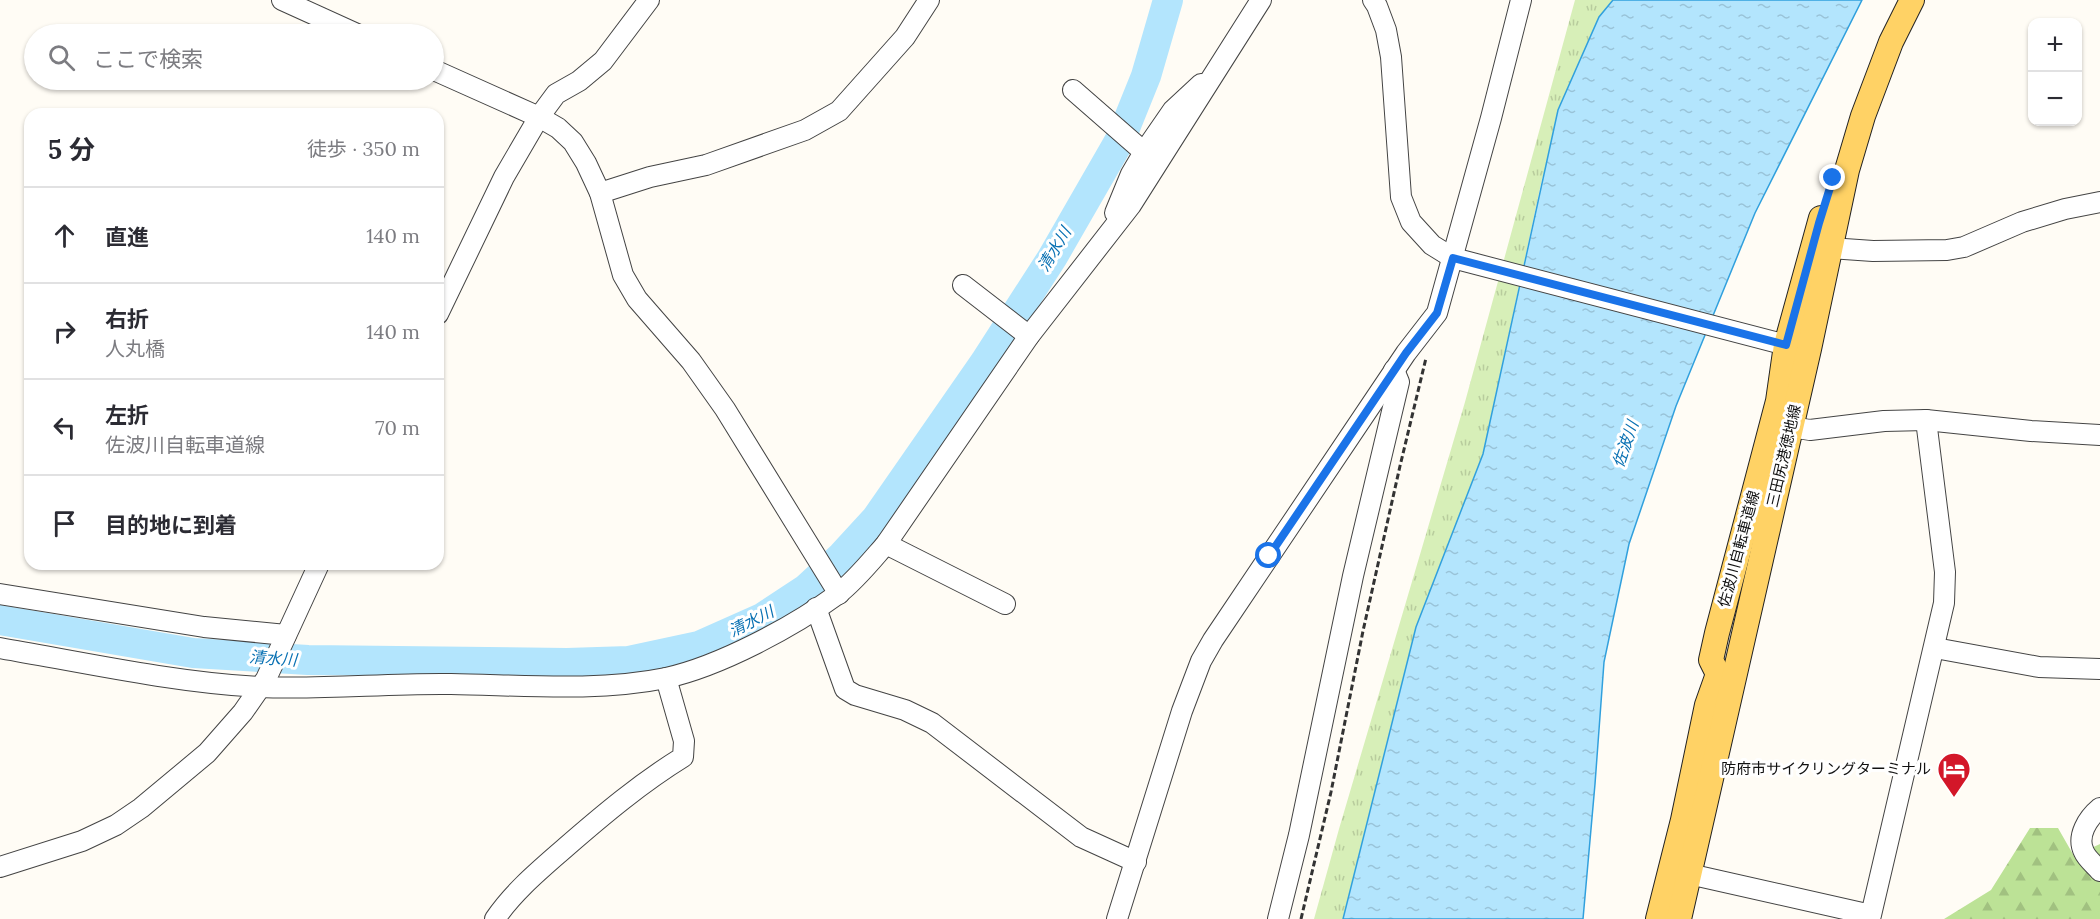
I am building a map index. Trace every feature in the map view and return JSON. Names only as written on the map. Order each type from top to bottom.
[{"type":"main road","name":"三田尻港徳地線","points":[[1679,919],[1726,677],[1791,427],[1830,248],[1840,174],[1891,42],[1912,0]]},
{"type":"main road","name":"佐波川自転車道線","points":[[1658,919],[1683,820],[1707,705],[1726,677],[1711,660],[1778,401],[1779,343],[1819,223],[1840,174]]},
{"type":"street","points":[[282,0],[335,24]]},
{"type":"street","points":[[444,302],[504,177],[539,117],[556,94],[579,81],[603,61],[648,0]]},
{"type":"street","points":[[600,193],[650,177],[706,165],[805,130],[839,111],[905,37],[929,0]]},
{"type":"street","points":[[0,648],[166,677],[263,683],[596,686],[666,678],[723,659],[775,633],[816,608],[861,572],[886,544],[1029,336],[1131,205],[1261,0]]},
{"type":"street","points":[[1373,0],[1386,30],[1392,57],[1401,197],[1411,222],[1432,245],[1453,258],[1779,343]]},
{"type":"street","points":[[1117,919],[1182,711],[1201,661],[1394,370],[1437,313],[1521,0]]},
{"type":"street","points":[[1108,234],[1131,174],[1144,152],[1173,110],[1214,72]]},
{"type":"street","points":[[444,74],[539,117],[558,128],[573,142],[600,193],[623,275],[637,299],[691,361],[724,409],[836,590]]},
{"type":"street","points":[[1073,90],[1144,152]]},
{"type":"street","points":[[1830,248],[1873,251],[1947,250],[1964,247],[2022,222],[2065,209],[2100,202]]},
{"type":"street","points":[[963,285],[1029,336]]},
{"type":"street","points":[[1278,919],[1299,835],[1353,576],[1399,382],[1394,370]]},
{"type":"street","points":[[1689,874],[1871,915],[1944,603],[1945,572],[1926,420]]},
{"type":"street","points":[[1791,427],[1809,430],[1884,421],[1926,420],[2031,431],[2100,435]]},
{"type":"street","points":[[886,544],[1005,604]]},
{"type":"street","points":[[0,867],[82,841],[116,825],[133,814],[207,753],[243,712],[263,683],[317,570]]},
{"type":"street","points":[[0,594],[284,639]]},
{"type":"street","points":[[816,608],[845,689],[855,695],[905,711],[932,723],[1081,837],[1136,862]]},
{"type":"street","points":[[1935,648],[2039,667],[2100,669]]},
{"type":"street","points":[[495,919],[517,892],[601,816],[683,757],[684,741],[666,678]]},
{"type":"street","points":[[2100,808],[2084,827],[2081,840],[2084,852],[2100,871]]},
{"type":"path","points":[[1301,919],[1331,792],[1397,477],[1426,357]]},
{"type":"green space","points":[[1575,0],[1613,0],[1599,17],[1542,179],[1483,454],[1416,627],[1343,919],[1314,919],[1465,402]]},
{"type":"green space","points":[[2030,828],[2058,828],[2074,856],[2100,844],[2100,919],[1944,919],[1991,890]]},
{"type":"water","name":"佐波川","points":[[1613,0],[1862,0],[1755,213],[1676,406],[1629,544],[1604,662],[1583,919],[1343,919],[1416,627],[1483,454],[1558,110],[1599,17]]},
{"type":"waterway","name":"清水川","points":[[0,620],[193,653],[308,660],[567,663],[629,661],[699,646],[762,618],[806,589],[842,556],[876,519],[985,362],[1052,258],[1121,138],[1146,76],[1168,0]]},
{"type":"place","name":"防府市サイクリングターミナル","points":[[1954,798]]},
{"type":"route","points":[[1269,556],[1406,353],[1437,313],[1453,258],[1786,345],[1833,178]]}]
